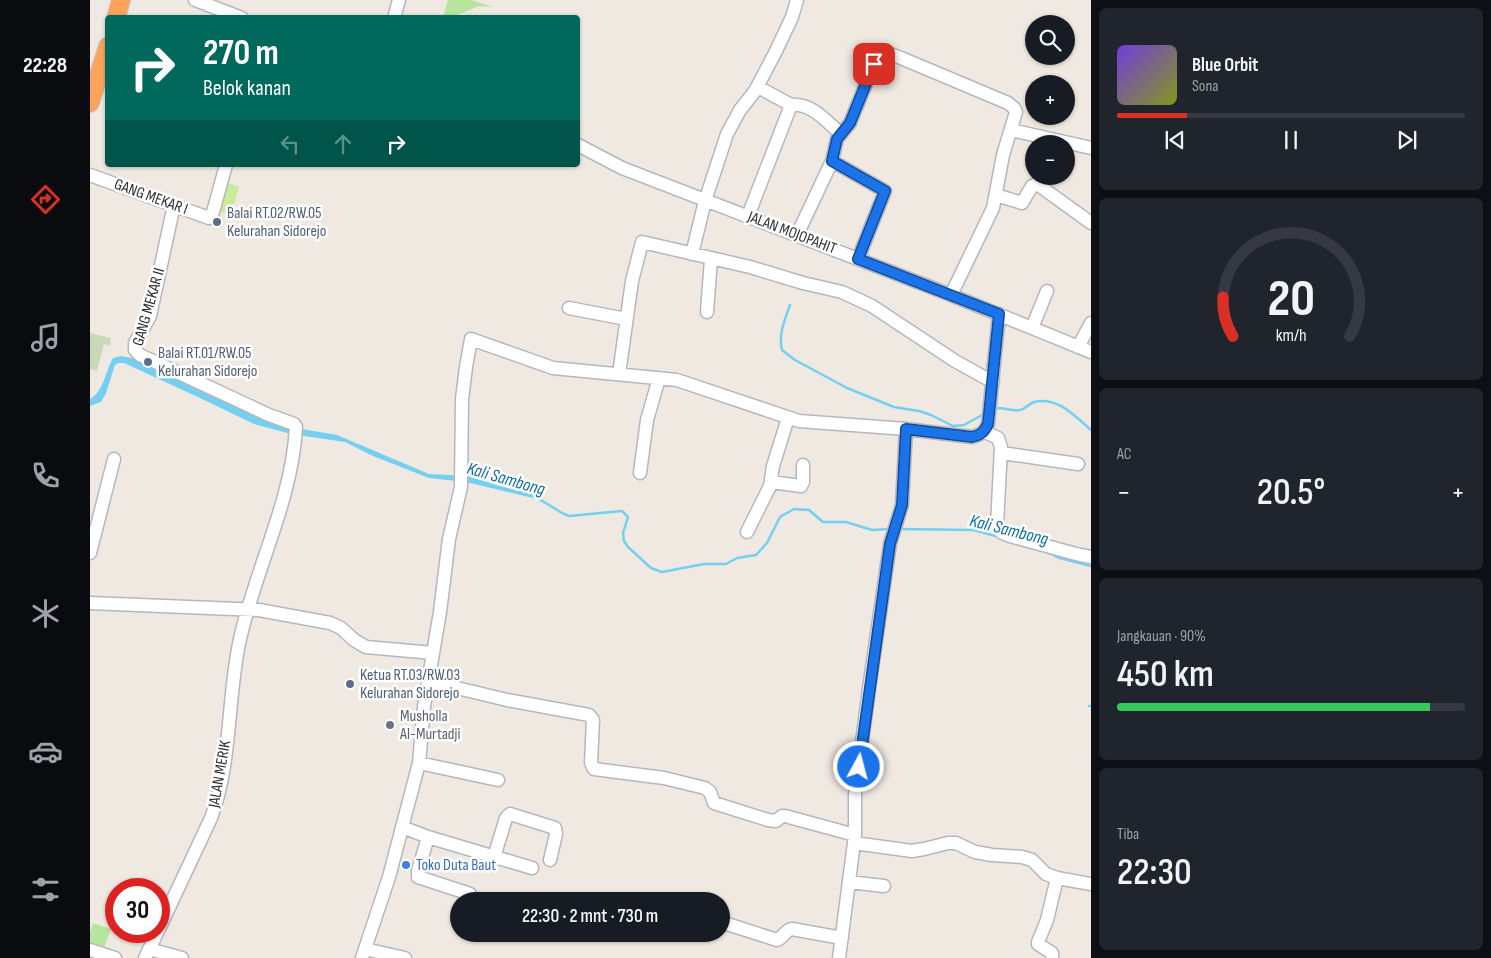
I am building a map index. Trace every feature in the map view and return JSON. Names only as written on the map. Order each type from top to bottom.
[{"type":"highway","points":[[117,15],[121,0]]},
{"type":"highway","points":[[90,103],[105,56]]},
{"type":"street","points":[[195,0],[234,15]]},
{"type":"street","points":[[395,15],[399,0]]},
{"type":"street","points":[[692,254],[705,201],[730,128],[740,110],[758,87],[785,32],[796,0]]},
{"type":"street","points":[[797,235],[832,161],[837,139],[850,123],[877,57],[887,53],[1008,103],[1016,112],[1003,155],[993,208],[951,295]]},
{"type":"street","points":[[758,87],[791,105],[800,104],[808,106],[841,134]]},
{"type":"street","points":[[748,216],[791,105]]},
{"type":"street","points":[[1011,130],[1091,148]]},
{"type":"street","name":"JALAN MOJOPAHIT","points":[[580,146],[622,168],[951,295],[1091,352]]},
{"type":"street","points":[[832,161],[885,191],[858,259]]},
{"type":"street","name":"GANG MEKAR I","points":[[90,175],[206,217],[211,217],[225,167]]},
{"type":"street","points":[[996,195],[1022,203],[1032,186],[1037,184],[1091,223]]},
{"type":"street","name":"GANG MEKAR II","points":[[174,205],[154,302],[148,320],[135,343],[135,350],[140,355],[268,416],[294,424],[295,432]]},
{"type":"street","points":[[619,374],[632,281],[642,242],[750,267],[803,283],[833,289],[858,298],[974,373],[993,382]]},
{"type":"street","points":[[707,312],[711,259]]},
{"type":"street","points":[[1032,328],[1047,291]]},
{"type":"street","points":[[569,308],[626,319]]},
{"type":"street","points":[[405,958],[363,953],[387,883],[419,763],[423,713],[449,539],[462,473],[463,392],[471,339],[553,368],[683,382],[788,418],[809,423],[906,429],[972,437],[979,436],[986,428],[993,382],[999,314]]},
{"type":"street","points":[[1078,347],[1091,323]]},
{"type":"street","points":[[640,473],[647,420],[659,378]]},
{"type":"street","points":[[747,532],[767,495],[773,466],[788,418]]},
{"type":"street","points":[[986,428],[998,438],[1002,453],[997,525],[999,530],[1010,536],[1091,557]]},
{"type":"street","points":[[839,958],[854,839],[860,753],[892,537],[902,505],[906,429]]},
{"type":"street","name":"JALAN MERIK","points":[[170,905],[217,802],[235,666],[248,609],[293,459],[295,432]]},
{"type":"street","points":[[1002,453],[1078,464]]},
{"type":"street","points":[[90,553],[114,459]]},
{"type":"street","points":[[771,482],[801,486],[803,482],[803,465]]},
{"type":"street","points":[[90,603],[265,611],[330,623],[341,628],[354,640],[366,647],[433,653]]},
{"type":"street","points":[[428,681],[507,700],[588,715],[593,720],[591,763],[594,768],[664,778],[705,788],[710,792],[714,803],[768,820],[776,821],[785,816],[854,839],[912,851],[956,843],[975,852],[992,856],[1022,857],[1032,860],[1046,874],[1057,878],[1091,884]]},
{"type":"street","points":[[419,763],[498,780]]},
{"type":"street","points":[[494,857],[506,818],[510,814],[555,828],[556,834],[550,860]]},
{"type":"street","points":[[402,827],[428,837],[532,868]]},
{"type":"street","points":[[428,837],[418,877],[464,892]]},
{"type":"street","points":[[1052,958],[1052,953],[1038,942],[1047,920],[1057,878]]},
{"type":"street","points":[[849,882],[884,886]]},
{"type":"street","points":[[730,925],[777,940],[788,930],[792,929],[842,938]]},
{"type":"street","points":[[90,950],[115,958]]},
{"type":"street","points":[[147,954],[182,958]]},
{"type":"green space","points":[[448,0],[471,0],[493,7],[479,6],[457,15],[444,15]]},
{"type":"green space","points":[[228,183],[239,187],[231,215],[219,212]]},
{"type":"green space","points":[[90,333],[111,338],[110,346],[104,344],[97,371],[90,369]]},
{"type":"green space","points":[[93,923],[105,927],[106,943],[103,951],[90,947],[90,932]]},
{"type":"water","points":[[121,356],[132,358],[255,416],[290,427],[337,435],[429,474],[468,476],[538,495],[537,499],[466,482],[429,478],[373,456],[345,442],[291,434],[254,424],[124,363],[115,365],[101,402],[90,406],[90,399],[95,396],[101,386],[113,358]]},
{"type":"waterway","points":[[790,305],[783,327],[781,344],[782,350],[795,360],[847,388],[894,407],[931,415],[953,426],[964,425],[984,414]]},
{"type":"waterway","points":[[993,409],[1020,410],[1034,402],[1050,402],[1065,408],[1091,430]]},
{"type":"waterway","name":"Kali Sambong","points":[[536,497],[569,516],[622,511],[628,517],[623,533],[624,541],[651,568],[662,572],[704,564],[726,564],[737,558],[756,555],[767,543],[780,517],[794,509],[809,510],[823,522],[846,522],[872,530],[890,529]]},
{"type":"waterway","name":"Kali Sambong","points":[[898,529],[974,530],[999,537]]},
{"type":"waterway","name":"Kali Sambong","points":[[1045,551],[1060,558],[1091,566]]},
{"type":"place","name":"Balai RT.02/RW.05 Kelurahan Sidorejo","points":[[217,222]]},
{"type":"place","name":"Balai RT.01/RW.05 Kelurahan Sidorejo","points":[[148,362]]},
{"type":"place","name":"Ketua RT.03/RW.03 Kelurahan Sidorejo","points":[[350,684]]},
{"type":"place","name":"Musholla Al-Murtadji","points":[[390,725]]},
{"type":"place","name":"Toko Duta Baut","points":[[406,865]]},
{"type":"route","points":[[859,767],[890,544],[902,505],[906,429],[972,437],[979,436],[985,432],[988,424],[999,314],[858,259],[885,191],[832,161],[837,139],[850,123],[874,64]]}]
